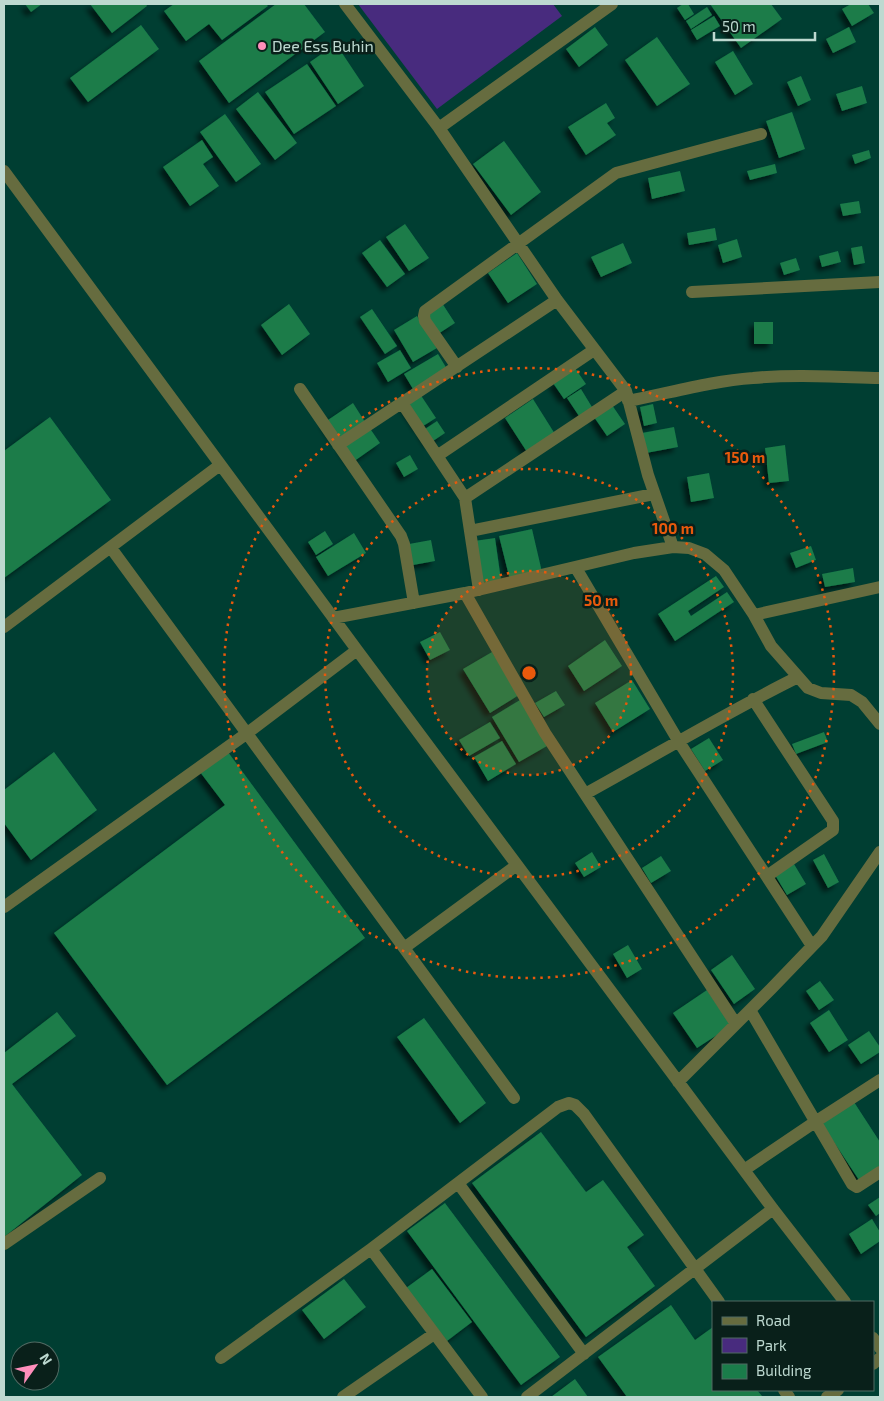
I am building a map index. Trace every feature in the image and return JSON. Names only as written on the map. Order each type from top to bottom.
[{"type":"street","points":[[345,4],[439,128],[557,300],[627,396],[654,494],[673,547]]},
{"type":"street","points":[[439,128],[612,4]]},
{"type":"street","points":[[457,366],[425,321],[425,311],[616,173],[761,134]]},
{"type":"street","points":[[4,171],[678,1082],[844,1301]]},
{"type":"street","points":[[692,292],[880,282]]},
{"type":"street","points":[[338,445],[557,300]]},
{"type":"street","points":[[437,456],[594,350]]},
{"type":"street","points":[[465,498],[627,396],[752,378],[783,376],[880,378]]},
{"type":"street","points":[[300,389],[401,536],[414,603]]},
{"type":"street","points":[[402,403],[465,498],[479,590]]},
{"type":"street","points":[[4,627],[220,465]]},
{"type":"street","points":[[470,531],[654,494]]},
{"type":"street","points":[[333,618],[479,590],[634,553],[673,547],[689,548],[705,554],[724,570],[754,615],[771,646],[808,688],[815,691],[851,695],[862,702],[880,724]]},
{"type":"street","points":[[111,548],[514,1098]]},
{"type":"street","points":[[576,568],[680,742],[812,946]]},
{"type":"street","points":[[754,615],[880,587]]},
{"type":"street","points":[[465,593],[545,733],[736,1024]]},
{"type":"street","points":[[4,907],[246,734],[357,650]]},
{"type":"street","points":[[585,794],[753,699],[798,677]]},
{"type":"street","points":[[753,699],[833,821],[834,826],[834,830],[766,876]]},
{"type":"street","points":[[678,1082],[822,936],[880,852]]},
{"type":"street","points":[[404,948],[517,865]]},
{"type":"street","points":[[750,1010],[815,1122],[855,1186],[857,1187],[880,1172]]},
{"type":"street","points":[[744,1170],[880,1080]]},
{"type":"street","points":[[221,1358],[371,1249],[553,1111],[569,1103],[576,1105],[584,1114],[718,1301]]},
{"type":"street","points":[[4,1244],[100,1178]]},
{"type":"street","points":[[458,1183],[584,1354]]},
{"type":"street","points":[[526,1397],[773,1209]]},
{"type":"street","points":[[371,1249],[482,1397]]},
{"type":"street","points":[[343,1397],[434,1334]]},
{"type":"green space","points":[[358,4],[553,4],[562,16],[437,109]]},
{"type":"building","points":[[25,4],[42,4],[31,12]]},
{"type":"building","points":[[90,4],[146,4],[147,6],[112,33]]},
{"type":"building","name":"Dee Ess Buhin","points":[[174,4],[266,4],[268,6],[222,40],[209,24],[186,41],[164,11]]},
{"type":"building","name":"Dee Ess Buhin","points":[[276,4],[304,4],[325,32],[229,103],[199,61]]},
{"type":"building","points":[[683,4],[688,4],[694,14],[685,20],[677,8]]},
{"type":"building","points":[[710,4],[771,4],[782,19],[741,48]]},
{"type":"building","points":[[851,4],[868,4],[874,13],[852,26],[842,9]]},
{"type":"building","points":[[707,7],[712,15],[691,29],[686,21]]},
{"type":"building","points":[[714,16],[720,26],[697,40],[691,30]]},
{"type":"building","points":[[141,25],[159,49],[88,102],[70,78]]},
{"type":"building","points":[[595,27],[608,45],[579,67],[566,49]]},
{"type":"building","points":[[849,27],[856,42],[833,53],[826,39]]},
{"type":"building","points":[[657,37],[690,84],[657,106],[625,60]]},
{"type":"building","points":[[336,44],[364,86],[338,104],[310,62]]},
{"type":"building","points":[[733,51],[753,84],[735,95],[715,62]]},
{"type":"building","points":[[307,64],[336,106],[294,134],[265,92]]},
{"type":"building","points":[[801,76],[811,100],[798,106],[787,82]]},
{"type":"building","points":[[862,86],[867,103],[842,111],[836,94]]},
{"type":"building","points":[[258,92],[297,143],[275,160],[236,109]]},
{"type":"building","points":[[606,103],[615,118],[607,123],[616,135],[586,155],[568,127]]},
{"type":"building","points":[[792,112],[805,149],[779,158],[766,121]]},
{"type":"building","points":[[225,114],[261,164],[236,182],[200,132]]},
{"type":"building","points":[[202,140],[213,157],[203,164],[219,186],[190,206],[163,167]]},
{"type":"building","points":[[504,141],[541,192],[511,215],[473,164]]},
{"type":"building","points":[[869,150],[871,158],[855,164],[852,155]]},
{"type":"building","points":[[775,164],[777,173],[750,180],[747,171]]},
{"type":"building","points":[[680,171],[685,191],[652,199],[648,178]]},
{"type":"building","points":[[859,201],[861,213],[843,216],[840,204]]},
{"type":"building","points":[[405,224],[429,258],[409,271],[386,237]]},
{"type":"building","points":[[715,228],[717,240],[689,245],[687,233]]},
{"type":"building","points":[[737,239],[742,257],[723,263],[718,245]]},
{"type":"building","points":[[380,240],[405,274],[387,287],[362,253]]},
{"type":"building","points":[[623,243],[632,263],[601,277],[591,257]]},
{"type":"building","points":[[862,246],[865,263],[854,265],[851,248]]},
{"type":"building","points":[[838,251],[841,262],[822,267],[819,256]]},
{"type":"building","points":[[517,253],[537,284],[508,303],[488,273]]},
{"type":"building","points":[[796,258],[800,270],[784,275],[780,263]]},
{"type":"building","points":[[442,303],[455,323],[438,334],[425,314]]},
{"type":"building","points":[[289,304],[310,334],[282,355],[261,325]]},
{"type":"building","points":[[372,309],[397,346],[385,354],[360,317]]},
{"type":"building","points":[[417,316],[437,348],[413,362],[394,330]]},
{"type":"building","points":[[754,322],[773,322],[773,344],[754,344]]},
{"type":"building","points":[[400,350],[411,368],[388,382],[377,363]]},
{"type":"building","points":[[438,354],[447,369],[413,389],[404,374]]},
{"type":"building","points":[[575,368],[586,384],[564,399],[553,383]]},
{"type":"building","points":[[581,389],[592,407],[579,416],[567,398]]},
{"type":"building","points":[[420,394],[436,418],[420,428],[404,404]]},
{"type":"building","points":[[533,399],[555,434],[527,452],[505,418]]},
{"type":"building","points":[[353,403],[365,422],[337,440],[325,422]]},
{"type":"building","points":[[653,404],[657,423],[644,426],[640,407]]},
{"type":"building","points":[[612,405],[625,424],[607,436],[594,417]]},
{"type":"building","points":[[50,417],[111,500],[4,578],[4,451]]},
{"type":"building","points":[[437,421],[445,433],[430,443],[422,431]]},
{"type":"building","points":[[369,427],[380,443],[353,462],[342,446]]},
{"type":"building","points":[[674,427],[678,447],[646,453],[642,433]]},
{"type":"building","points":[[785,445],[789,481],[769,483],[765,448]]},
{"type":"building","points":[[410,455],[418,469],[404,477],[396,463]]},
{"type":"building","points":[[709,473],[714,498],[691,502],[687,477]]},
{"type":"building","points":[[532,529],[542,572],[510,580],[499,536]]},
{"type":"building","points":[[325,531],[333,544],[316,555],[308,542]]},
{"type":"building","points":[[354,533],[366,553],[328,576],[316,557]]},
{"type":"building","points":[[495,538],[501,580],[480,583],[474,541]]},
{"type":"building","points":[[431,540],[435,561],[413,565],[409,544]]},
{"type":"building","points":[[811,546],[816,560],[796,568],[790,553]]},
{"type":"building","points":[[853,568],[855,582],[825,587],[822,574]]},
{"type":"building","points":[[716,576],[724,587],[688,611],[691,616],[727,592],[734,602],[675,641],[658,614]]},
{"type":"building","points":[[440,632],[450,650],[430,660],[420,642]]},
{"type":"building","points":[[605,640],[622,666],[584,691],[568,666]]},
{"type":"building","points":[[492,652],[519,695],[490,713],[463,669]]},
{"type":"building","points":[[632,680],[650,709],[613,732],[595,703]]},
{"type":"building","points":[[556,691],[565,705],[544,717],[535,703]]},
{"type":"building","points":[[520,700],[547,746],[519,762],[492,717]]},
{"type":"building","points":[[490,722],[500,738],[469,756],[459,740]]},
{"type":"building","points":[[824,732],[828,742],[796,754],[792,744]]},
{"type":"building","points":[[709,738],[723,760],[705,771],[691,749]]},
{"type":"building","points":[[502,741],[516,764],[488,781],[474,757]]},
{"type":"building","points":[[54,752],[97,810],[31,860],[4,823],[4,790]]},
{"type":"building","points":[[228,752],[365,938],[167,1085],[54,933],[225,805],[200,772]]},
{"type":"building","points":[[592,852],[601,867],[584,877],[575,863]]},
{"type":"building","points":[[824,854],[839,882],[828,888],[813,860]]},
{"type":"building","points":[[661,856],[671,871],[651,883],[642,868]]},
{"type":"building","points":[[794,864],[806,884],[787,895],[775,875]]},
{"type":"building","points":[[628,945],[642,969],[627,978],[613,954]]},
{"type":"building","points":[[732,955],[755,989],[734,1004],[711,970]]},
{"type":"building","points":[[820,981],[834,1000],[819,1010],[806,991]]},
{"type":"building","points":[[707,990],[731,1026],[697,1048],[673,1013]]},
{"type":"building","points":[[829,1010],[848,1040],[829,1052],[810,1023]]},
{"type":"building","points":[[57,1012],[76,1036],[12,1084],[82,1175],[4,1237],[4,1053]]},
{"type":"building","points":[[424,1018],[486,1103],[460,1123],[397,1037]]},
{"type":"building","points":[[869,1031],[880,1047],[880,1052],[861,1064],[848,1045]]},
{"type":"building","points":[[854,1102],[880,1142],[880,1166],[859,1180],[822,1124]]},
{"type":"building","points":[[541,1132],[586,1192],[603,1180],[644,1235],[627,1247],[655,1286],[586,1337],[472,1183]]},
{"type":"building","points":[[880,1197],[880,1213],[876,1216],[868,1205]]},
{"type":"building","points":[[445,1203],[560,1357],[521,1385],[407,1231]]},
{"type":"building","points":[[872,1219],[880,1232],[880,1241],[861,1254],[849,1234]]},
{"type":"building","points":[[432,1269],[472,1322],[447,1341],[406,1288]]},
{"type":"building","points":[[344,1279],[366,1307],[324,1339],[302,1310]]},
{"type":"building","points":[[671,1305],[695,1340],[712,1328],[712,1391],[758,1391],[762,1396],[627,1397],[598,1357]]},
{"type":"building","points":[[575,1379],[588,1397],[551,1397]]},
{"type":"place","name":"Dee Ess Buhin","points":[[262,46]]}]
